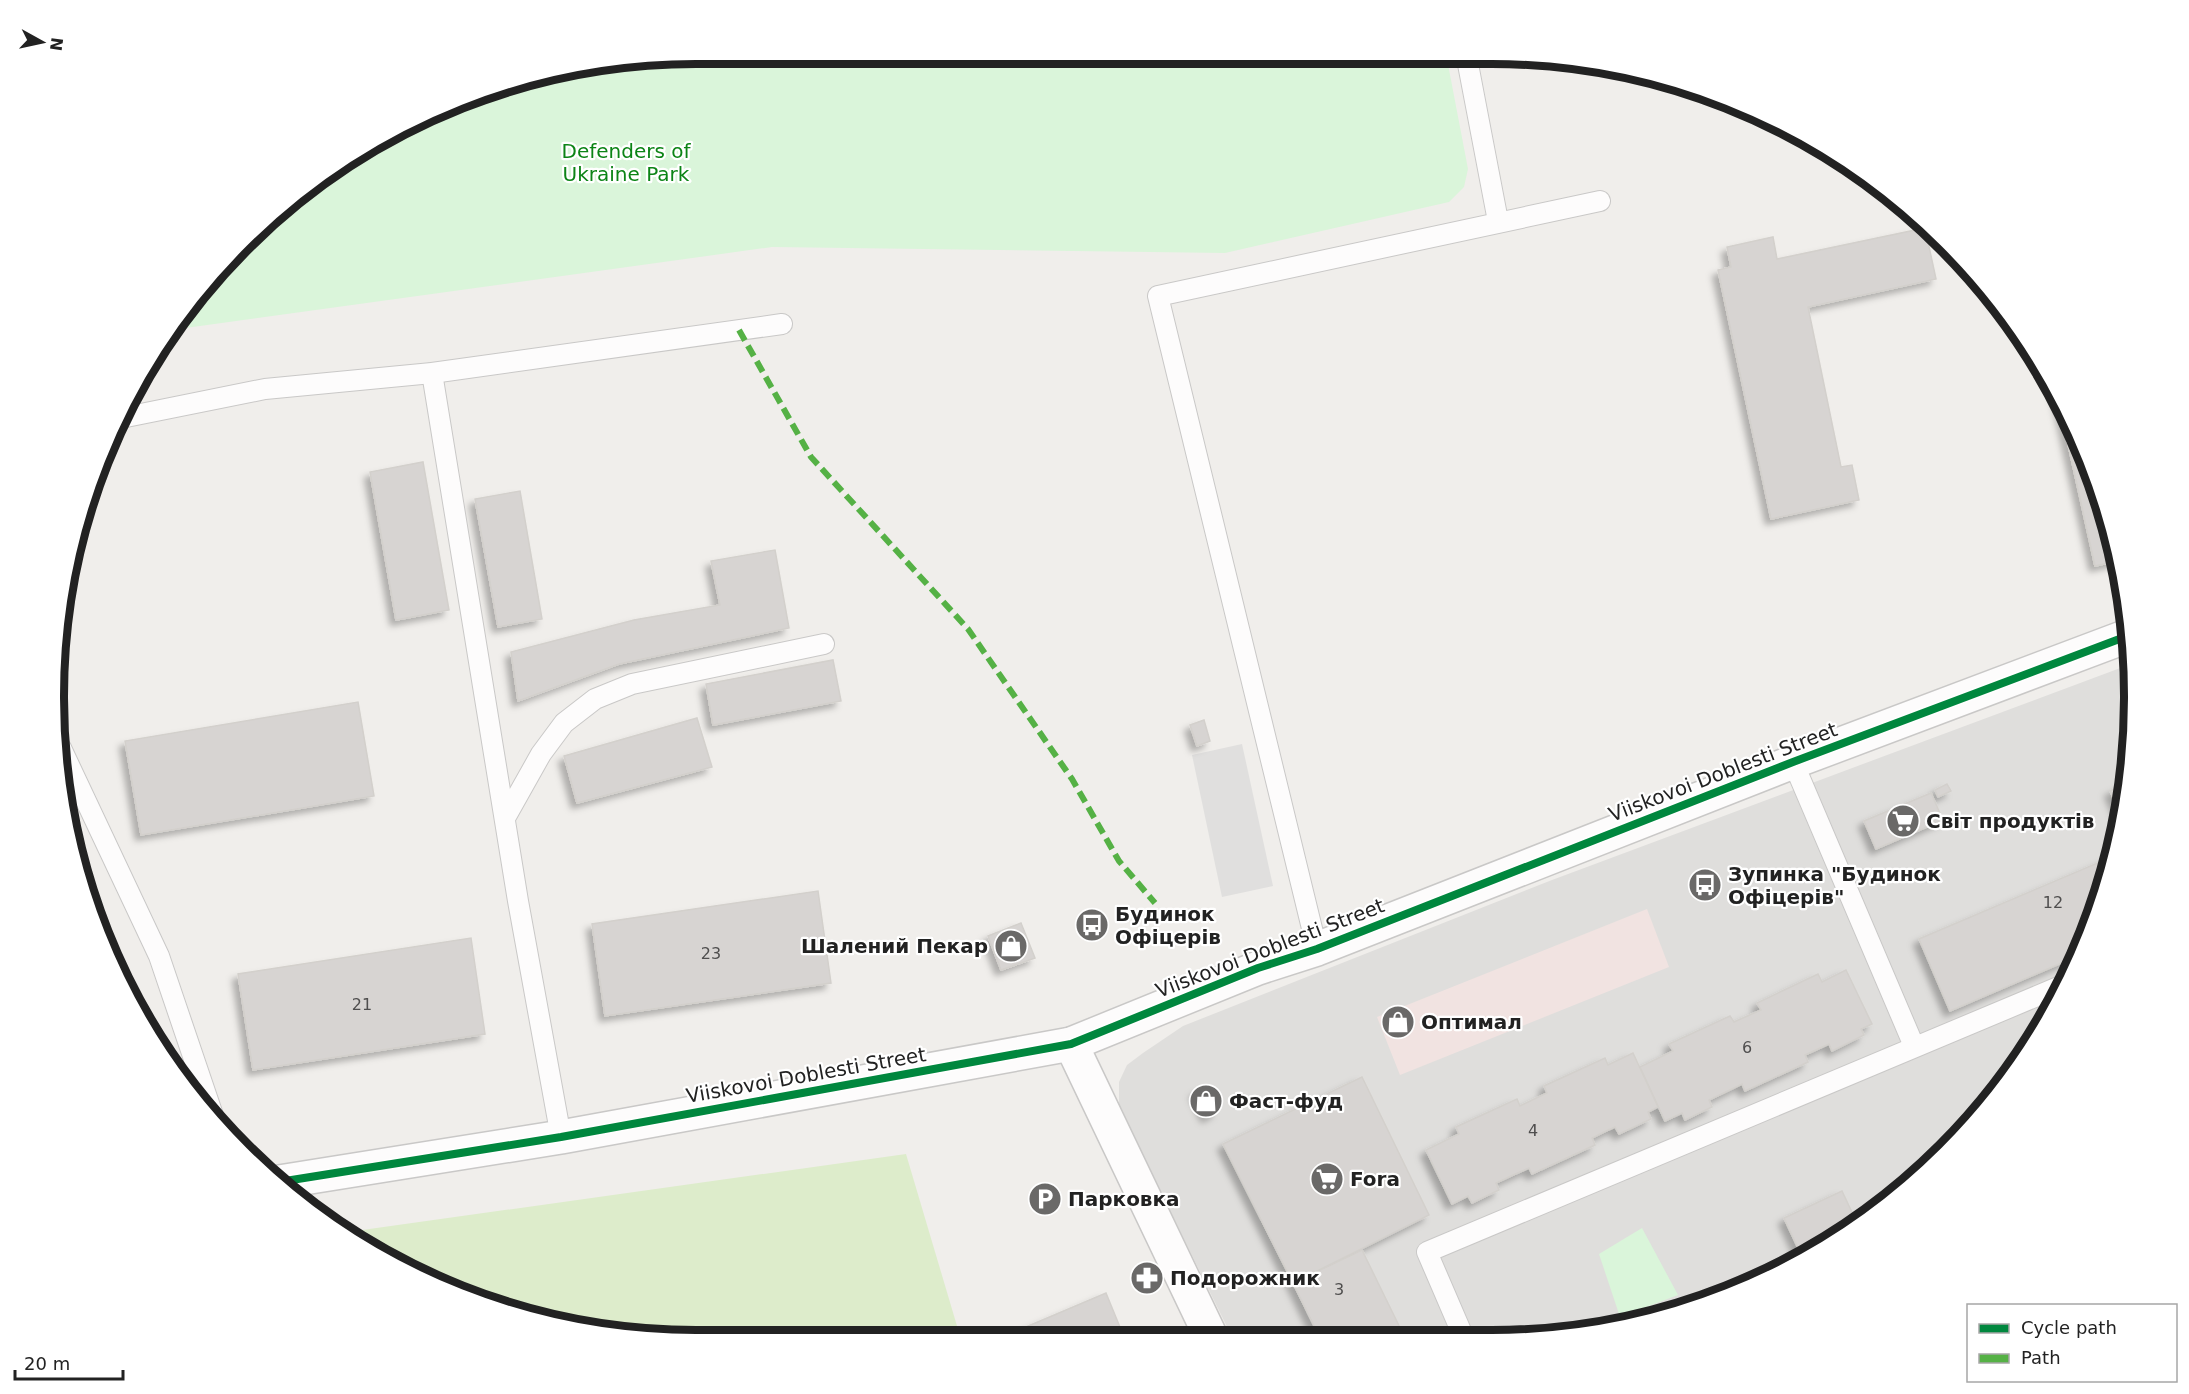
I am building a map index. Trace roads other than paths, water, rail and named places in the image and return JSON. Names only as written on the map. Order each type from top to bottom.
[{"type":"street","name":"Viiskovoi Doblesti Street","points":[[289,1180],[561,1137],[1071,1044],[1258,968],[1317,949],[1792,762],[2121,639]]},
{"type":"street","points":[[1071,1044],[1207,1330]]},
{"type":"lane","points":[[1468,64],[1498,221]]},
{"type":"lane","points":[[1317,949],[1158,296],[1498,221],[1600,201]]},
{"type":"lane","points":[[130,416],[265,389],[432,372],[782,324]]},
{"type":"lane","points":[[432,372],[505,818],[561,1137]]},
{"type":"lane","points":[[505,818],[552,738],[564,723],[595,699],[632,684],[824,644]]},
{"type":"lane","points":[[1792,762],[1914,1046]]},
{"type":"lane","points":[[68,764],[159,956],[207,1096]]},
{"type":"lane","points":[[1461,1330],[1427,1252],[2052,989]]},
{"type":"place","name":"Світ продуктів","points":[[1903,821]]},
{"type":"place","name":"Зупинка \"Будинок Офіцерів\"","points":[[1705,885]]},
{"type":"place","name":"Будинок Офіцерів","points":[[1092,925]]},
{"type":"place","name":"Шалений Пекар","points":[[1011,946]]},
{"type":"place","name":"Оптимал","points":[[1398,1022]]},
{"type":"place","name":"Фаст-фуд","points":[[1206,1101]]},
{"type":"place","name":"Fora","points":[[1327,1179]]},
{"type":"place","name":"Парковка","points":[[1045,1199]]},
{"type":"place","name":"Подорожник","points":[[1147,1278]]},
{"type":"park label","name":"Defenders of Ukraine Park","points":[[626,162]]}]
